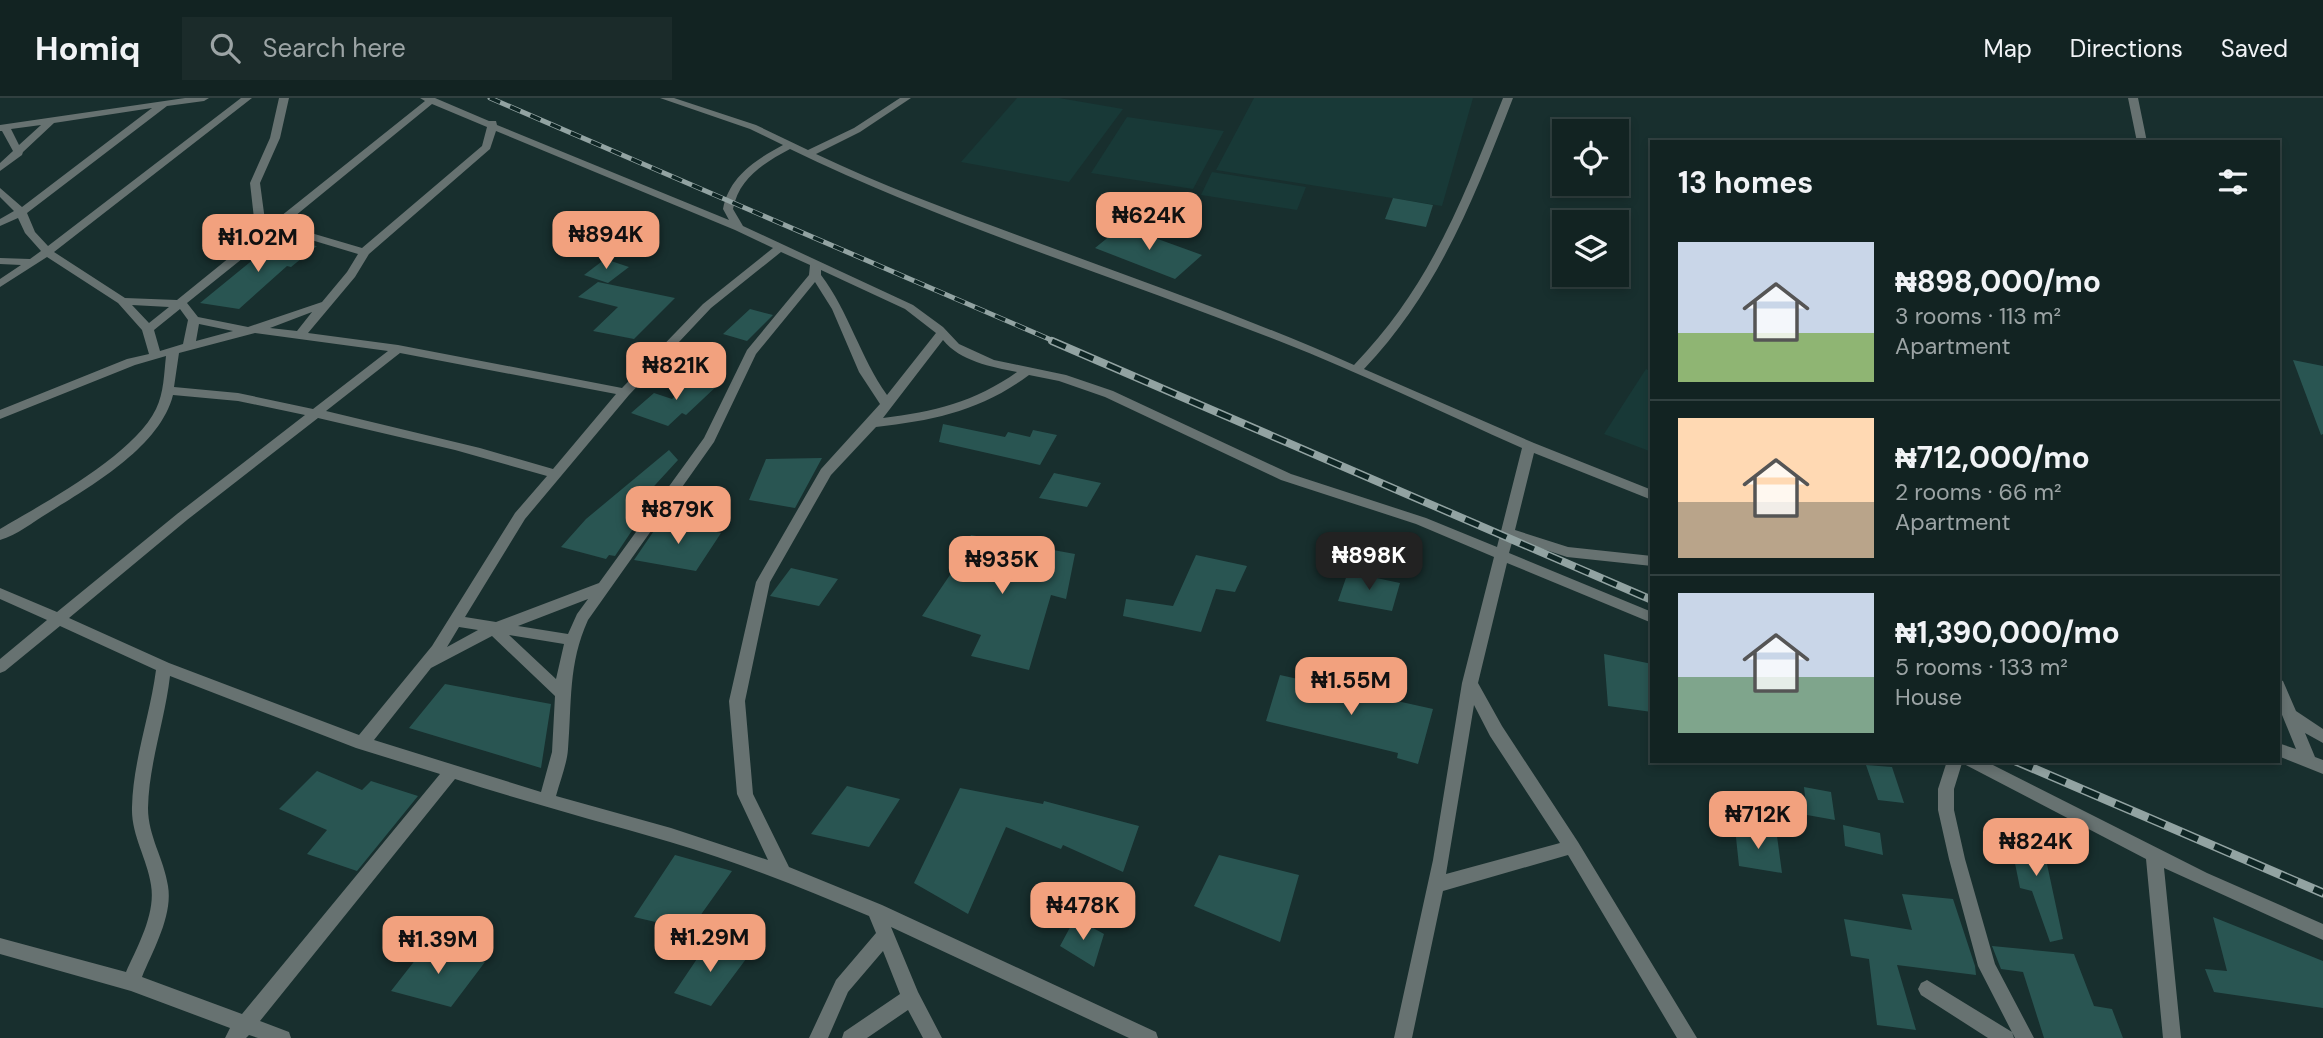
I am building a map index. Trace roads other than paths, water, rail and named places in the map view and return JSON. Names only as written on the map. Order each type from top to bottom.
[{"type":"street","points":[[19,153],[3,127],[204,98]]},
{"type":"street","points":[[1,285],[247,98]]},
{"type":"street","points":[[262,238],[255,183],[275,138],[284,98]]},
{"type":"street","points":[[666,98],[753,127],[807,154],[920,203],[1286,339],[1529,446],[1650,494]]},
{"type":"street","points":[[807,154],[857,130],[906,98]]},
{"type":"street","points":[[1356,370],[1383,344],[1419,296],[1442,257],[1508,98]]},
{"type":"street","points":[[2133,98],[2142,140]]},
{"type":"street","points":[[148,329],[182,304],[429,99],[493,123],[739,228],[780,247],[815,270],[909,307],[955,347],[991,363],[1062,378],[1109,394],[1286,477],[1421,521],[1650,617]]},
{"type":"street","points":[[0,223],[21,212],[166,102]]},
{"type":"street","points":[[83,114],[99,103]]},
{"type":"street","points":[[0,168],[53,119]]},
{"type":"street","points":[[300,335],[321,305],[352,274],[364,252],[487,147],[493,123]]},
{"type":"street","points":[[739,228],[728,209],[733,192],[757,164],[790,145]]},
{"type":"street","points":[[0,191],[21,212],[30,233],[47,252],[122,300],[148,329],[155,355]]},
{"type":"street","points":[[276,226],[364,252]]},
{"type":"street","points":[[362,743],[426,664],[456,621],[520,516],[625,392],[707,306],[780,247]]},
{"type":"street","points":[[0,261],[33,262]]},
{"type":"street","points":[[815,270],[833,296],[864,370],[887,404]]},
{"type":"street","points":[[547,800],[560,752],[564,674],[572,640],[601,588],[669,500],[710,439],[751,353],[815,270]]},
{"type":"street","points":[[122,300],[182,304],[194,320],[194,332],[188,346]]},
{"type":"street","points":[[0,415],[155,355],[252,330],[321,305]]},
{"type":"street","points":[[194,320],[398,349],[625,392]]},
{"type":"street","points":[[783,872],[745,794],[737,701],[763,582],[826,472],[873,423],[942,333]]},
{"type":"street","points":[[0,667],[56,619],[398,349]]},
{"type":"street","points":[[0,535],[80,487],[155,423],[168,391],[173,351]]},
{"type":"street","points":[[873,423],[943,413],[974,405],[1003,389],[1025,372]]},
{"type":"street","points":[[168,391],[216,394],[317,413],[556,474]]},
{"type":"street","points":[[1403,1038],[1436,885],[1471,683],[1529,446]]},
{"type":"street","points":[[1507,532],[1578,554],[1650,561]]},
{"type":"street","points":[[426,664],[493,629],[601,588]]},
{"type":"street","points":[[0,593],[164,667],[362,743],[671,835],[783,872],[876,911],[1149,1038]]},
{"type":"street","points":[[456,621],[572,640]]},
{"type":"street","points":[[493,629],[564,695]]},
{"type":"street","points":[[131,982],[156,914],[162,889],[141,831],[140,810],[143,771],[160,707],[164,667]]},
{"type":"street","points":[[1471,683],[1496,731],[1572,847],[1688,1038]]},
{"type":"street","points":[[2280,690],[2289,714],[2316,765]]},
{"type":"street","points":[[2289,714],[2323,737]]},
{"type":"street","points":[[2280,750],[2316,765]]},
{"type":"street","points":[[1954,763],[1947,789],[1946,810],[1957,859],[1987,966],[2025,1038]]},
{"type":"street","points":[[1973,763],[2154,854],[2323,932]]},
{"type":"street","points":[[239,1031],[453,770]]},
{"type":"street","points":[[1436,885],[1572,847]]},
{"type":"street","points":[[2154,854],[2155,889],[2172,1038]]},
{"type":"street","points":[[876,911],[911,997],[933,1038]]},
{"type":"street","points":[[818,1038],[842,986],[886,935]]},
{"type":"street","points":[[0,946],[131,982],[239,1031],[282,1038]]},
{"type":"street","points":[[1927,989],[2005,1038]]},
{"type":"street","points":[[851,1038],[911,997]]},
{"type":"railway","points":[[490,98],[1056,342]]},
{"type":"railway","points":[[1052,341],[1650,599]]},
{"type":"railway","points":[[2021,763],[2323,893]]}]
